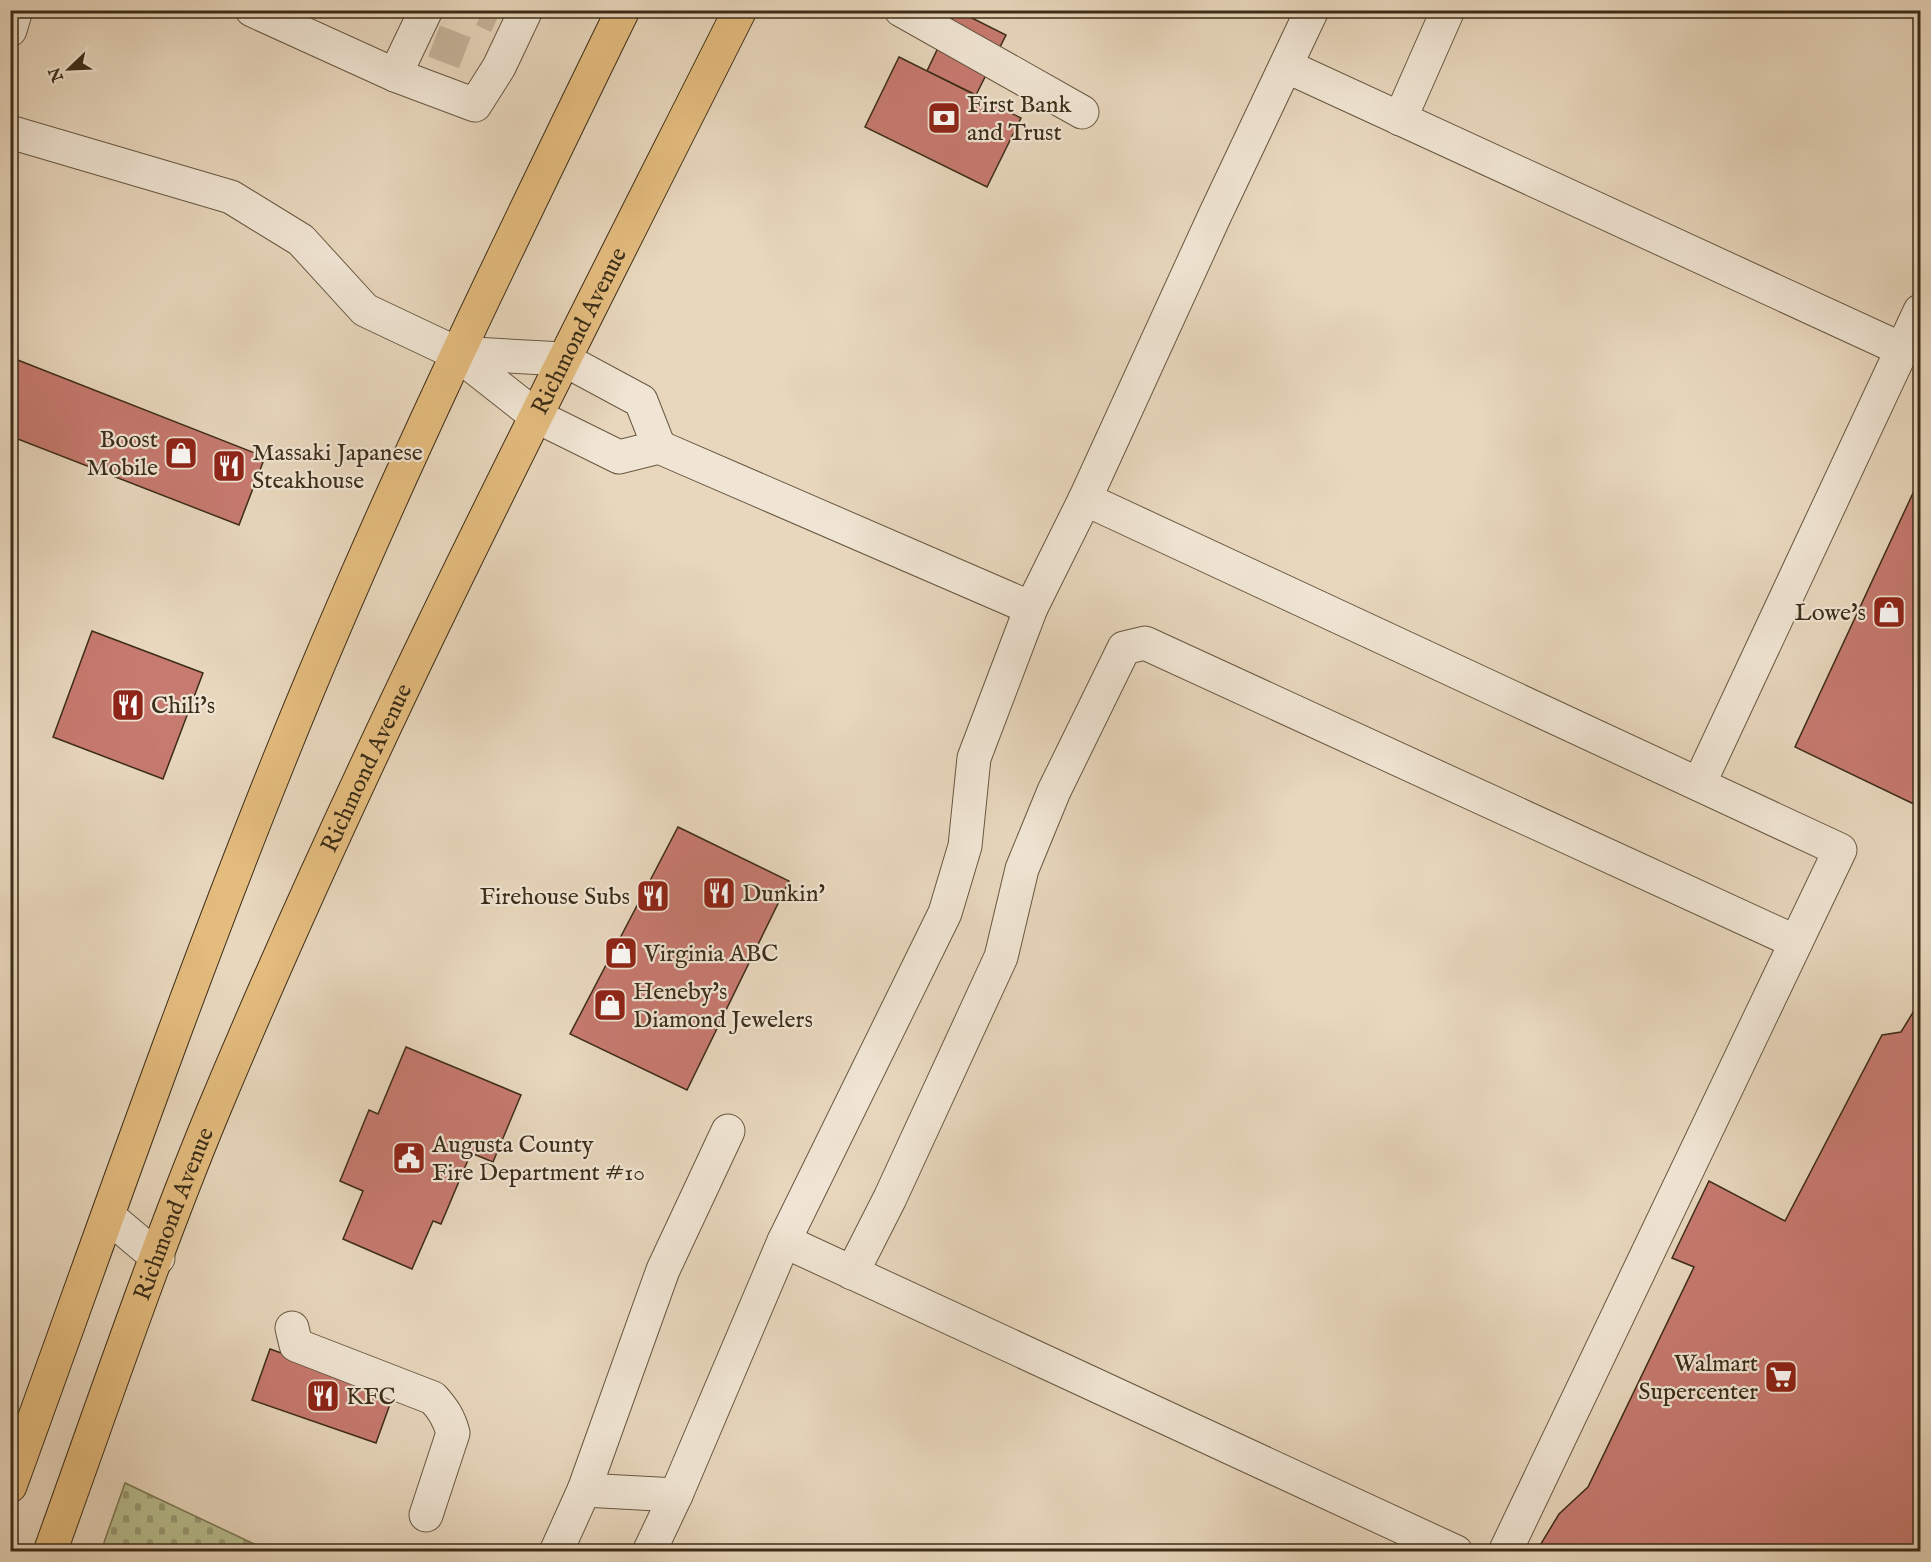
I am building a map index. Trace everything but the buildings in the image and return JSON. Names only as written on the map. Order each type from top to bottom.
[{"type":"main road","points":[[10,1486],[108,1216],[279,761],[368,549],[456,353],[623,10]]},
{"type":"main road","name":"Richmond Avenue","points":[[50,1551],[212,1115],[351,798],[563,359],[740,10]]},
{"type":"lane","points":[[10,30],[16,10]]},
{"type":"lane","points":[[252,10],[395,75],[475,105],[489,63],[514,18]]},
{"type":"lane","points":[[901,10],[1082,112]]},
{"type":"lane","points":[[648,1551],[676,1495],[784,1241],[950,902],[964,846],[974,758],[1031,608],[1085,499],[1312,10]]},
{"type":"lane","points":[[1400,118],[1448,10]]},
{"type":"lane","points":[[395,75],[425,28]]},
{"type":"lane","points":[[1286,66],[1901,349]]},
{"type":"lane","points":[[10,132],[231,197],[301,240],[365,310],[456,353],[536,416],[619,457],[659,447],[1031,608]]},
{"type":"lane","points":[[1699,784],[1920,311]]},
{"type":"lane","points":[[456,353],[563,359],[640,401],[659,447]]},
{"type":"lane","points":[[1085,499],[1840,850],[1505,1551]]},
{"type":"lane","points":[[852,1273],[890,1198],[1001,957],[1022,869],[1054,791],[1124,648],[1145,643],[1796,942]]},
{"type":"lane","points":[[556,1551],[584,1490],[663,1270],[728,1131]]},
{"type":"lane","points":[[108,1216],[158,1258]]},
{"type":"lane","points":[[784,1241],[1456,1551]]},
{"type":"lane","points":[[292,1328],[296,1345],[432,1398],[442,1408],[450,1420],[453,1433],[426,1515]]},
{"type":"lane","points":[[584,1490],[676,1495]]},
{"type":"green space","points":[[125,1483],[269,1551],[101,1551]]},
{"type":"tunnel","points":[[483,10],[498,17]]},
{"type":"tunnel","points":[[434,41],[478,58]]},
{"type":"place","name":"First Bank and Trust","points":[[944,118]]},
{"type":"place","name":"Boost Mobile","points":[[181,453]]},
{"type":"place","name":"Massaki Japanese Steakhouse","points":[[229,466]]},
{"type":"place","name":"Lowe's","points":[[1889,612]]},
{"type":"place","name":"Chili's","points":[[128,705]]},
{"type":"place","name":"Dunkin'","points":[[719,893]]},
{"type":"place","name":"Firehouse Subs","points":[[653,896]]},
{"type":"place","name":"Virginia ABC","points":[[621,953]]},
{"type":"place","name":"Heneby's Diamond Jewelers","points":[[610,1005]]},
{"type":"place","name":"Augusta County Fire Department #10","points":[[409,1158]]},
{"type":"place","name":"Walmart Supercenter","points":[[1781,1377]]},
{"type":"place","name":"KFC","points":[[323,1396]]}]
